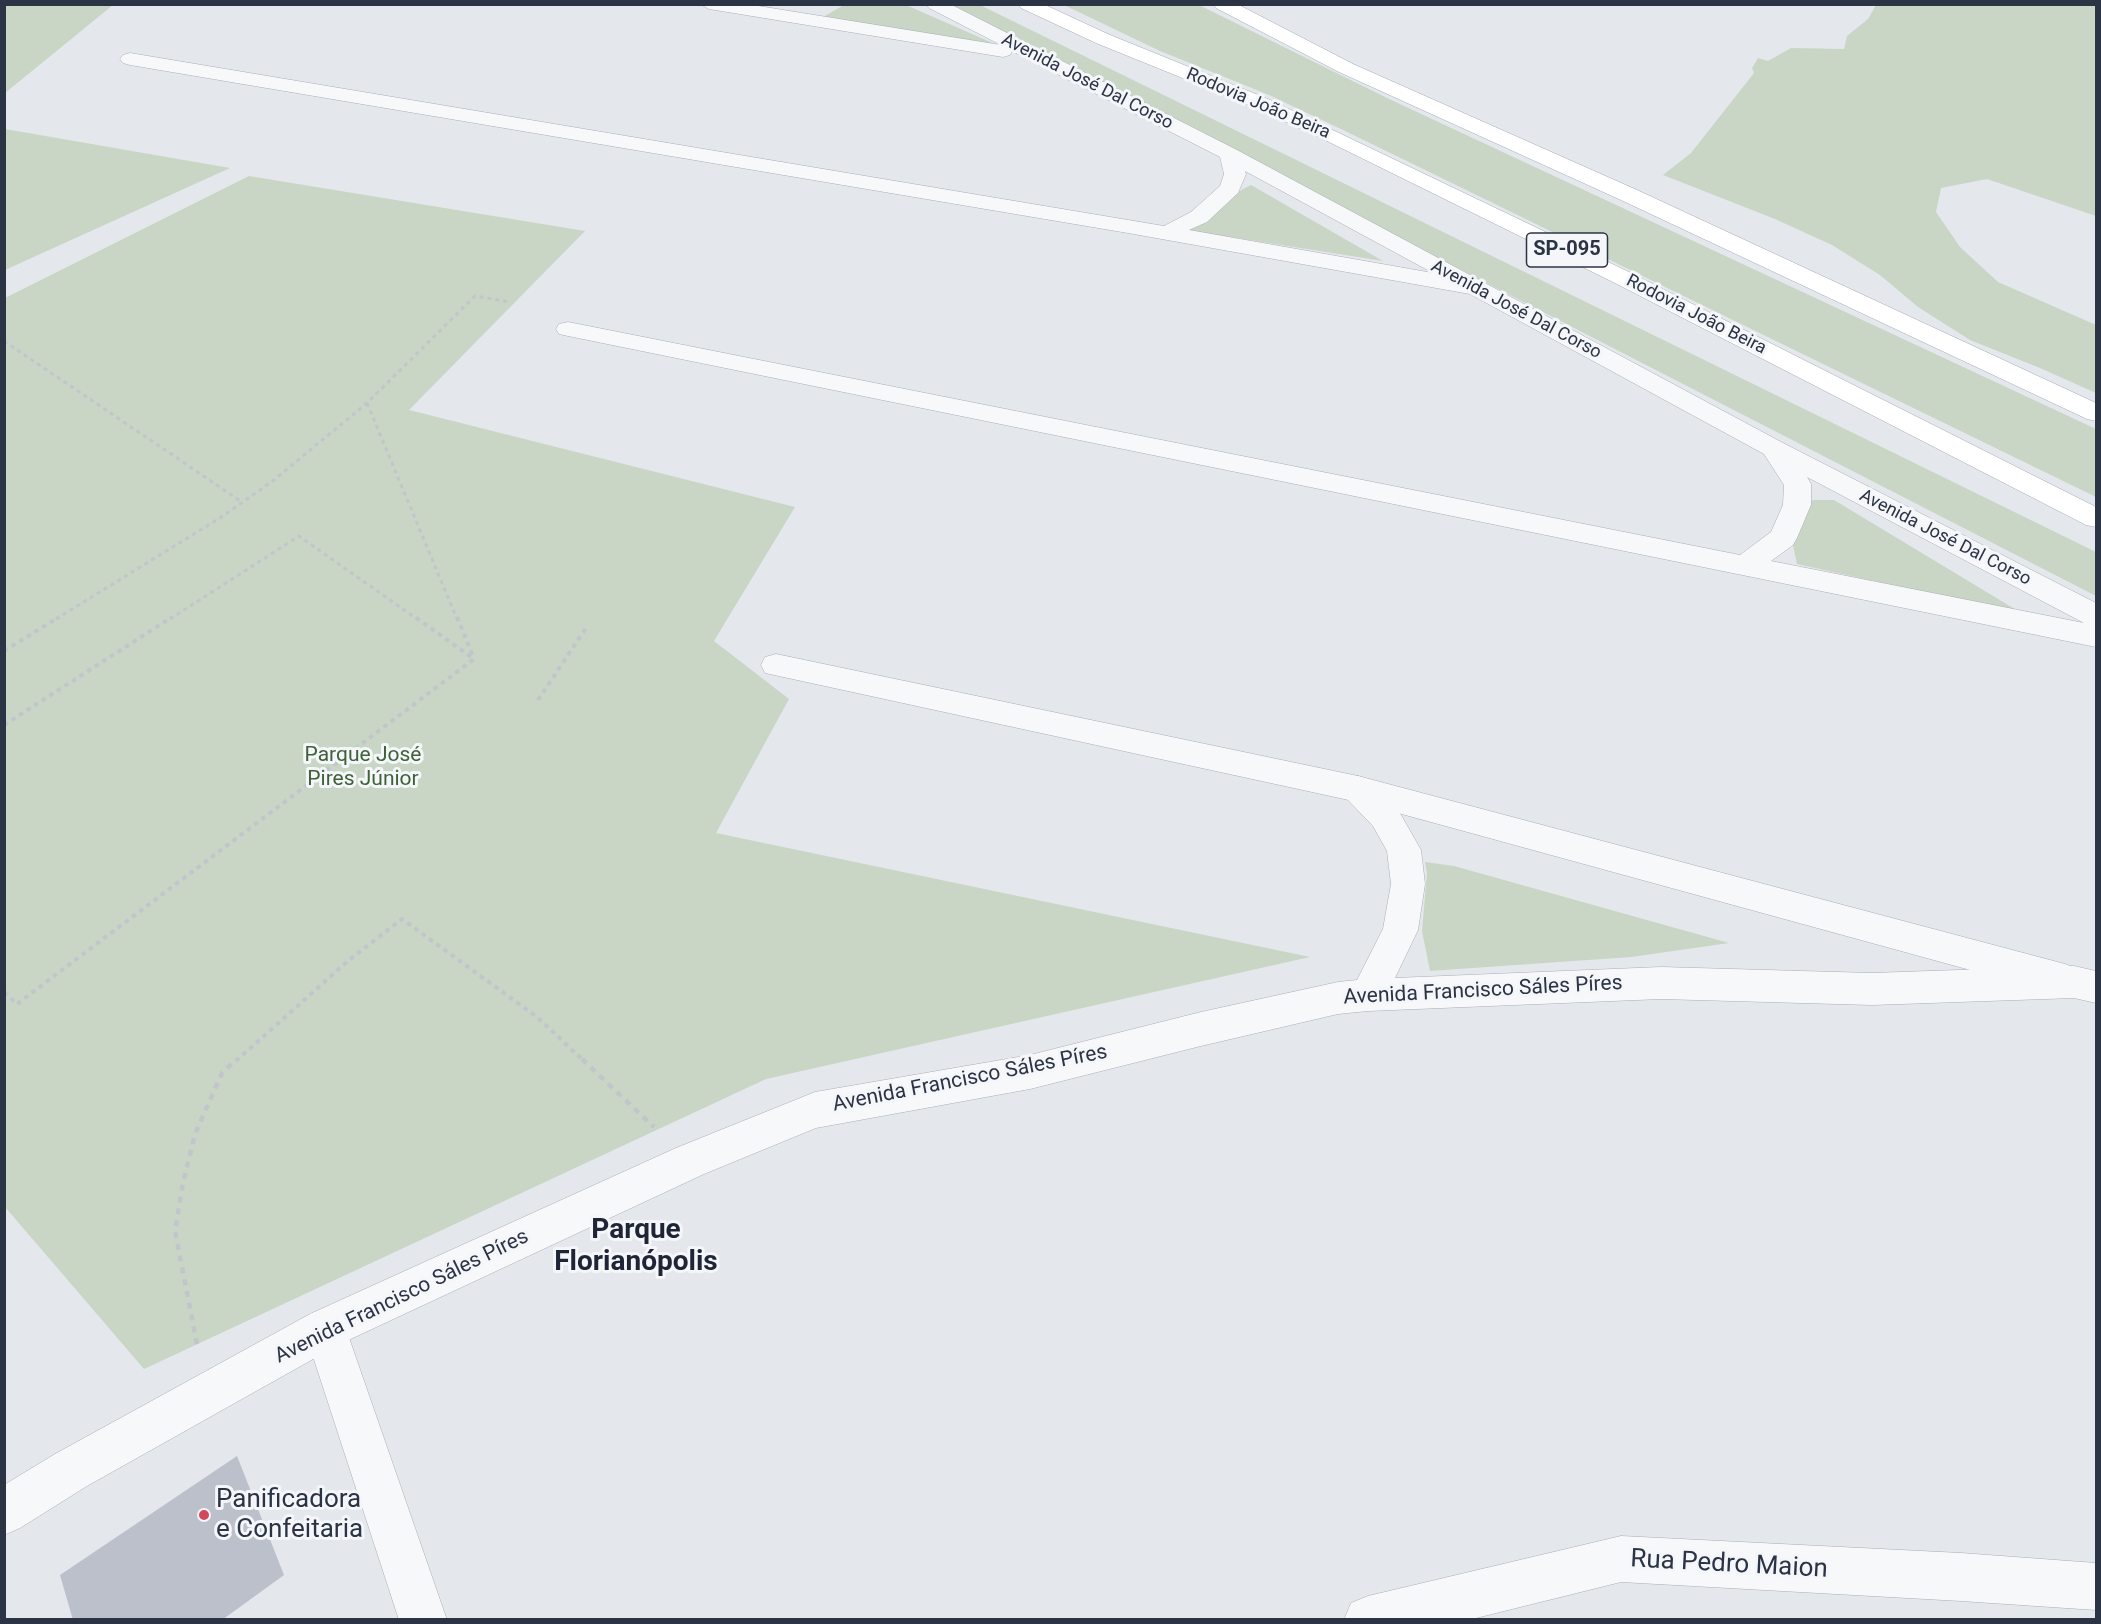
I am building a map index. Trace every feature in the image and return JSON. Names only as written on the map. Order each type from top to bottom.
[{"type":"main road","name":"Rodovia João Beira","points":[[1027,4],[1103,39],[1261,103],[1332,136],[1621,277],[2097,518]]},
{"type":"main road","points":[[1222,4],[1346,68],[1640,200],[2097,413]]},
{"type":"street","points":[[709,4],[1033,55]]},
{"type":"street","points":[[804,19],[838,4]]},
{"type":"street","name":"Avenida José Dal Corso","points":[[935,4],[1230,154],[1774,449],[2097,616]]},
{"type":"street","points":[[130,59],[1166,233],[1476,288]]},
{"type":"street","points":[[1166,233],[1198,217],[1230,188],[1235,174],[1230,154]]},
{"type":"street","points":[[568,329],[2097,636]]},
{"type":"street","points":[[1747,564],[1783,538],[1797,505],[1798,484],[1774,449]]},
{"type":"street","points":[[776,665],[1358,789],[2085,984]]},
{"type":"street","points":[[1358,789],[1385,817],[1404,850],[1407,884],[1401,930],[1368,995]]},
{"type":"street","name":"Avenida Francisco Sáles Píres","points":[[4,1512],[71,1470],[325,1329],[690,1161],[815,1110],[1030,1072],[1201,1029],[1338,998],[1368,995],[1661,983],[1872,989],[2085,984]]},
{"type":"street","points":[[325,1329],[423,1620]]},
{"type":"street","name":"Rua Pedro Maion","points":[[1368,1620],[1621,1559],[1961,1577],[2097,1587]]},
{"type":"path","points":[[4,651],[243,502],[274,480],[367,403],[475,296],[510,302]]},
{"type":"path","points":[[4,341],[243,502]]},
{"type":"path","points":[[367,403],[474,660]]},
{"type":"path","points":[[4,725],[299,536],[474,660]]},
{"type":"path","points":[[538,700],[586,628]]},
{"type":"path","points":[[4,992],[16,1004],[474,660]]},
{"type":"path","points":[[209,1394],[175,1231],[195,1134],[222,1073],[349,960],[402,920],[537,1017],[690,1161]]},
{"type":"green space","points":[[5,4],[113,4],[113,5],[5,93]]},
{"type":"green space","points":[[844,5],[906,5],[1004,48],[823,17]]},
{"type":"green space","points":[[945,5],[980,5],[2096,552],[2096,596]]},
{"type":"green space","points":[[1064,5],[1199,5],[1387,98],[2096,429],[2096,497],[1341,129],[1269,95],[1160,51]]},
{"type":"green space","points":[[1876,5],[2096,5],[2096,216],[1987,179],[1941,188],[1936,212],[1960,247],[1998,282],[2096,325],[2096,393],[1970,340],[1918,307],[1880,275],[1832,245],[1775,219],[1663,175],[1691,153],[1754,73],[1752,68],[1758,58],[1768,61],[1791,48],[1844,49],[1847,36],[1868,19]]},
{"type":"green space","points":[[5,129],[230,168],[5,270]]},
{"type":"green space","name":"Parque José Pires Júnior","points":[[249,176],[585,231],[409,410],[795,507],[714,641],[789,699],[716,833],[1310,957],[766,1079],[144,1369],[5,1207],[5,298]]},
{"type":"green space","points":[[1251,185],[1383,261],[1186,230],[1209,217],[1241,190]]},
{"type":"green space","points":[[1813,500],[1834,500],[2023,614],[1797,564],[1792,541],[1804,508]]},
{"type":"green space","points":[[1425,862],[1454,866],[1729,943],[1631,957],[1430,971],[1422,931],[1427,873]]},
{"type":"building","name":"Panificadora e Confeitaria","points":[[237,1456],[284,1575],[222,1620],[73,1620],[60,1575]]},
{"type":"place","name":"Panificadora e Confeitaria","points":[[204,1515]]},
{"type":"district","name":"Parque Florianópolis","points":[[636,1247]]}]
